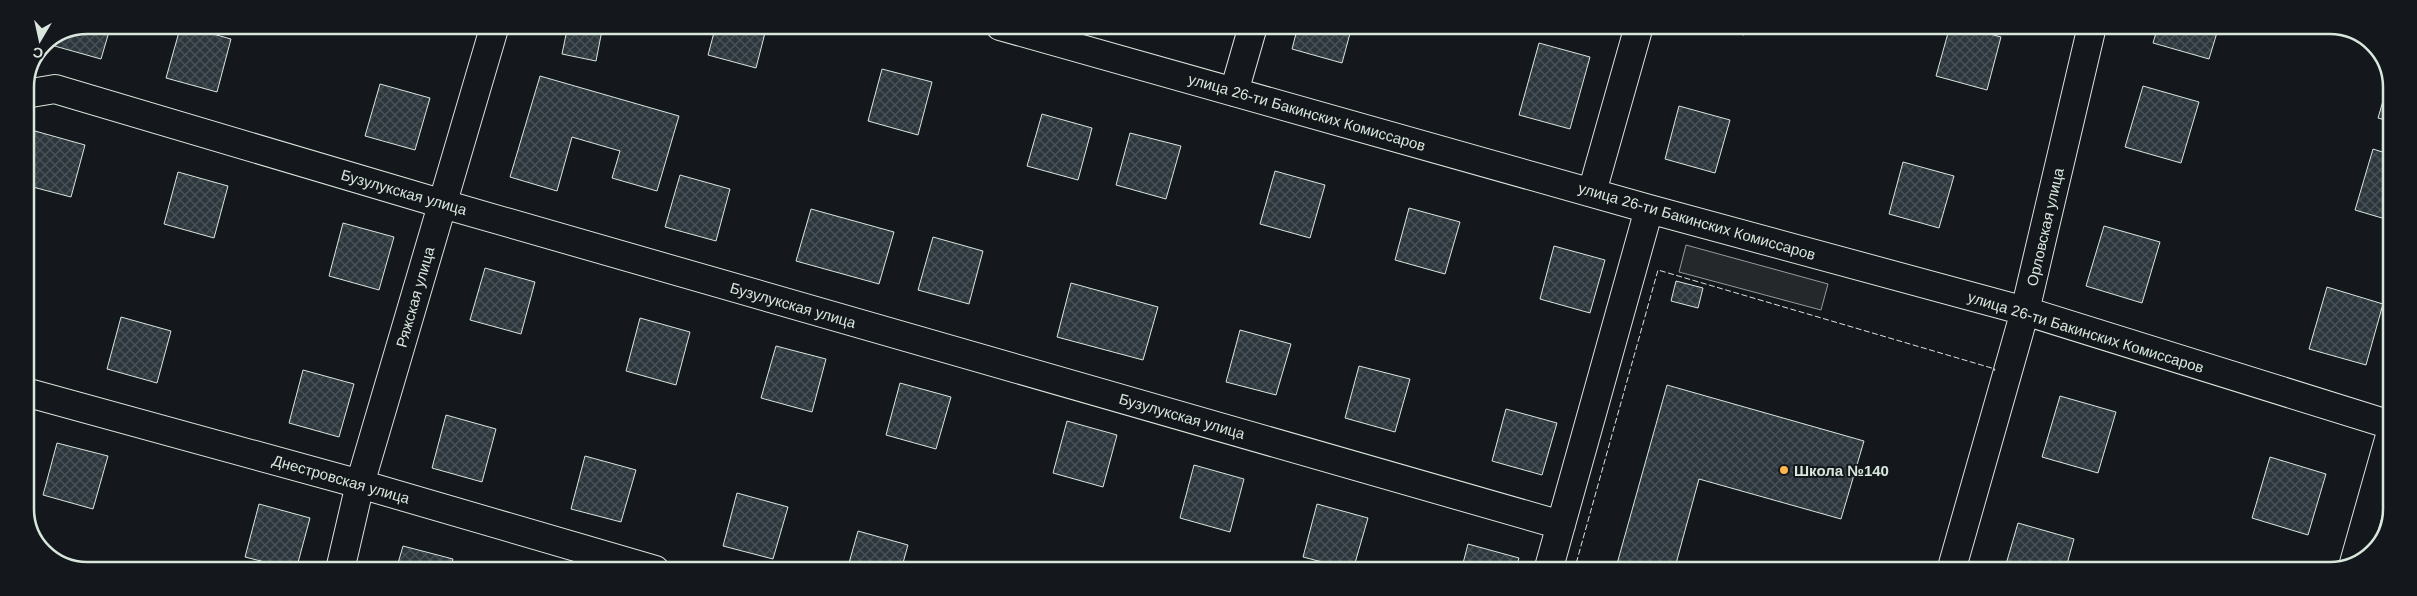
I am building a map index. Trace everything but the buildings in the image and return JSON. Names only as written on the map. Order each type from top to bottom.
[{"type":"street","name":"Ряжская улица","points":[[342,562],[360,484],[492,34]]},
{"type":"street","name":"улица 26-ти Бакинских Комиссаров","points":[[1028,34],[1648,209],[2025,311],[2383,423]]},
{"type":"street","points":[[1234,92],[1251,34]]},
{"type":"street","points":[[1592,192],[1637,34]]},
{"type":"street","name":"Орловская улица","points":[[1955,562],[2025,311],[2090,34]]},
{"type":"street","name":"Бузулукская улица","points":[[34,93],[55,90],[443,204],[1561,525]]},
{"type":"street","points":[[1551,562],[1648,209]]},
{"type":"street","name":"Днестровская улица","points":[[34,394],[360,484],[628,562]]},
{"type":"street","points":[[2356,555],[2383,460]]},
{"type":"shaded area","points":[[1686,245],[1828,284],[1821,310],[1679,272]]},
{"type":"fence","points":[[1577,562],[1658,270],[1995,369],[1994,371]]},
{"type":"place","name":"Школа №140","points":[[1784,470]]}]
